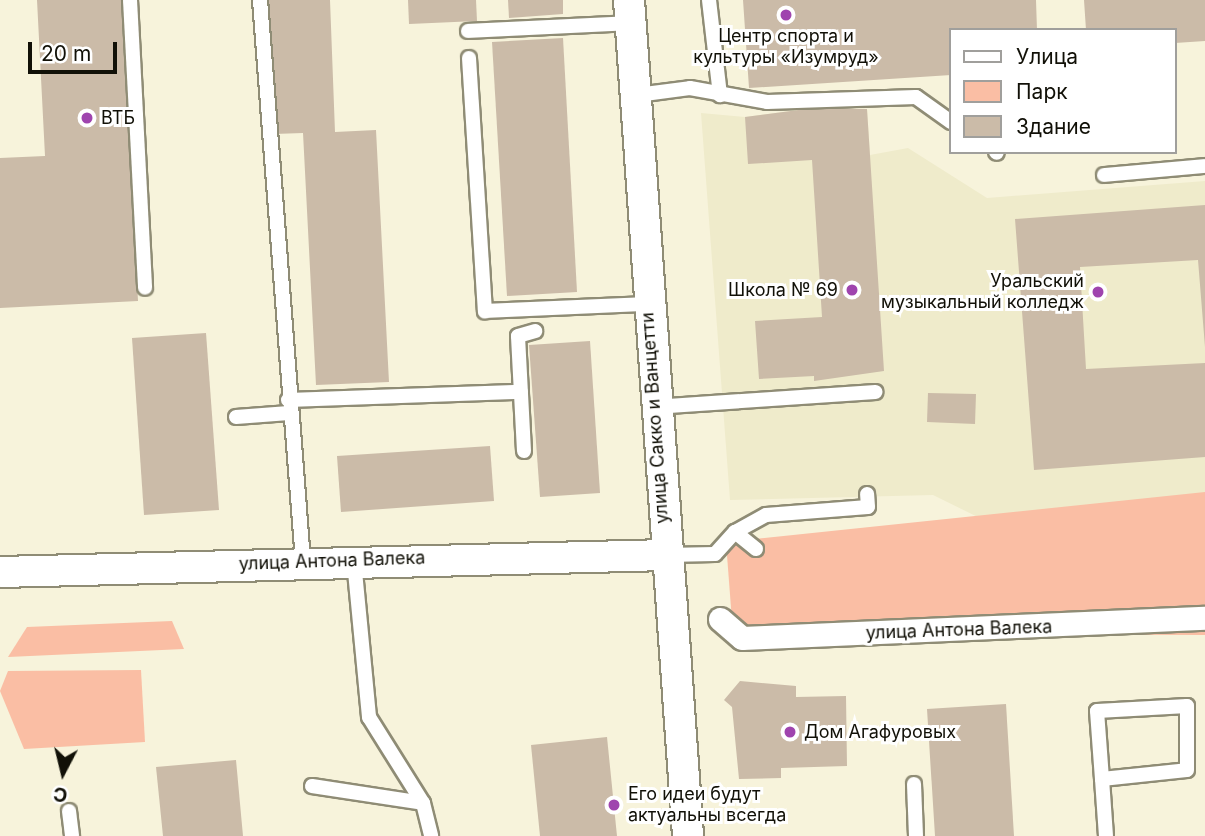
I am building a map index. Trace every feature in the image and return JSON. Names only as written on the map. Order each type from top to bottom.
[{"type":"street","name":"улица Сакко и Ванцетти","points":[[630,11],[654,407],[688,836]]},
{"type":"street","name":"улица Антона Валека","points":[[0,572],[354,560],[665,555]]},
{"type":"street","name":"улица Антона Валека","points":[[720,620],[742,638],[1205,618]]},
{"type":"lane","points":[[130,0],[145,288]]},
{"type":"lane","points":[[260,0],[303,562]]},
{"type":"lane","points":[[709,0],[720,95]]},
{"type":"lane","points":[[468,31],[630,11]]},
{"type":"lane","points":[[469,58],[485,311],[648,304]]},
{"type":"lane","points":[[637,95],[690,88],[767,102],[916,97],[950,121]]},
{"type":"lane","points":[[1104,175],[1205,166]]},
{"type":"lane","points":[[524,451],[518,335],[535,331]]},
{"type":"lane","points":[[236,417],[289,406],[521,392]]},
{"type":"lane","points":[[654,407],[875,392]]},
{"type":"lane","points":[[665,555],[715,554],[735,532],[766,515],[868,507],[867,494]]},
{"type":"lane","points":[[735,532],[756,549]]},
{"type":"lane","points":[[354,560],[369,717],[423,803],[431,836]]},
{"type":"lane","points":[[1102,779],[1187,770],[1187,706],[1097,710],[1106,836]]},
{"type":"lane","points":[[914,784],[916,836]]},
{"type":"lane","points":[[312,786],[423,803]]},
{"type":"lane","points":[[69,811],[72,836]]},
{"type":"shaded area","points":[[814,108],[867,109],[870,155],[908,148],[987,198],[1205,181],[1205,505],[998,527],[933,495],[730,500],[701,113],[745,117]]},
{"type":"green space","points":[[1205,492],[1205,635],[733,634],[726,542]]},
{"type":"green space","points":[[172,621],[184,649],[8,657],[27,627]]},
{"type":"green space","points":[[141,670],[145,742],[24,749],[0,691],[8,671]]},
{"type":"building","points":[[37,0],[123,0],[138,301],[0,308],[0,158],[45,156]]},
{"type":"building","points":[[268,0],[330,0],[335,132],[376,130],[389,382],[316,385],[303,133],[274,134]]},
{"type":"building","points":[[408,0],[476,0],[477,21],[409,24]]},
{"type":"building","points":[[508,0],[563,0],[563,14],[509,18]]},
{"type":"building","points":[[743,0],[1036,0],[1037,28],[950,28],[950,75],[749,88]]},
{"type":"building","points":[[1084,0],[1205,0],[1205,41],[1177,43],[1177,28],[1086,28]]},
{"type":"building","points":[[563,38],[577,292],[507,296],[492,42]]},
{"type":"building","points":[[814,108],[867,109],[884,371],[814,381],[814,376],[759,379],[755,321],[822,317],[812,160],[748,164],[745,117]]},
{"type":"building","points":[[1205,205],[1205,347],[1198,260],[1080,267],[1086,369],[1205,363],[1205,457],[1034,470],[1015,219]]},
{"type":"building","points":[[206,333],[219,510],[144,515],[132,338]]},
{"type":"building","points":[[590,341],[600,493],[540,497],[529,345]]},
{"type":"building","points":[[928,393],[976,394],[975,424],[927,422]]},
{"type":"building","points":[[490,446],[494,501],[341,512],[337,456]]},
{"type":"building","name":"Дом Агафуровых","points":[[740,681],[796,686],[796,697],[846,696],[847,766],[781,768],[781,778],[739,779],[732,707],[724,700]]},
{"type":"building","points":[[1006,704],[1014,836],[935,836],[927,709]]},
{"type":"building","points":[[607,737],[617,836],[540,836],[531,745]]},
{"type":"building","points":[[236,760],[243,836],[163,836],[156,767]]},
{"type":"place","name":"Центр спорта и культуры «Изумруд»","points":[[786,15]]},
{"type":"place","name":"ВТБ","points":[[87,118]]},
{"type":"place","name":"Школа № 69","points":[[852,290]]},
{"type":"place","name":"Уральский музыкальный колледж","points":[[1098,292]]},
{"type":"place","name":"Дом Агафуровых","points":[[790,732]]},
{"type":"place","name":"Его идеи будут актуальны всегда","points":[[614,805]]}]
